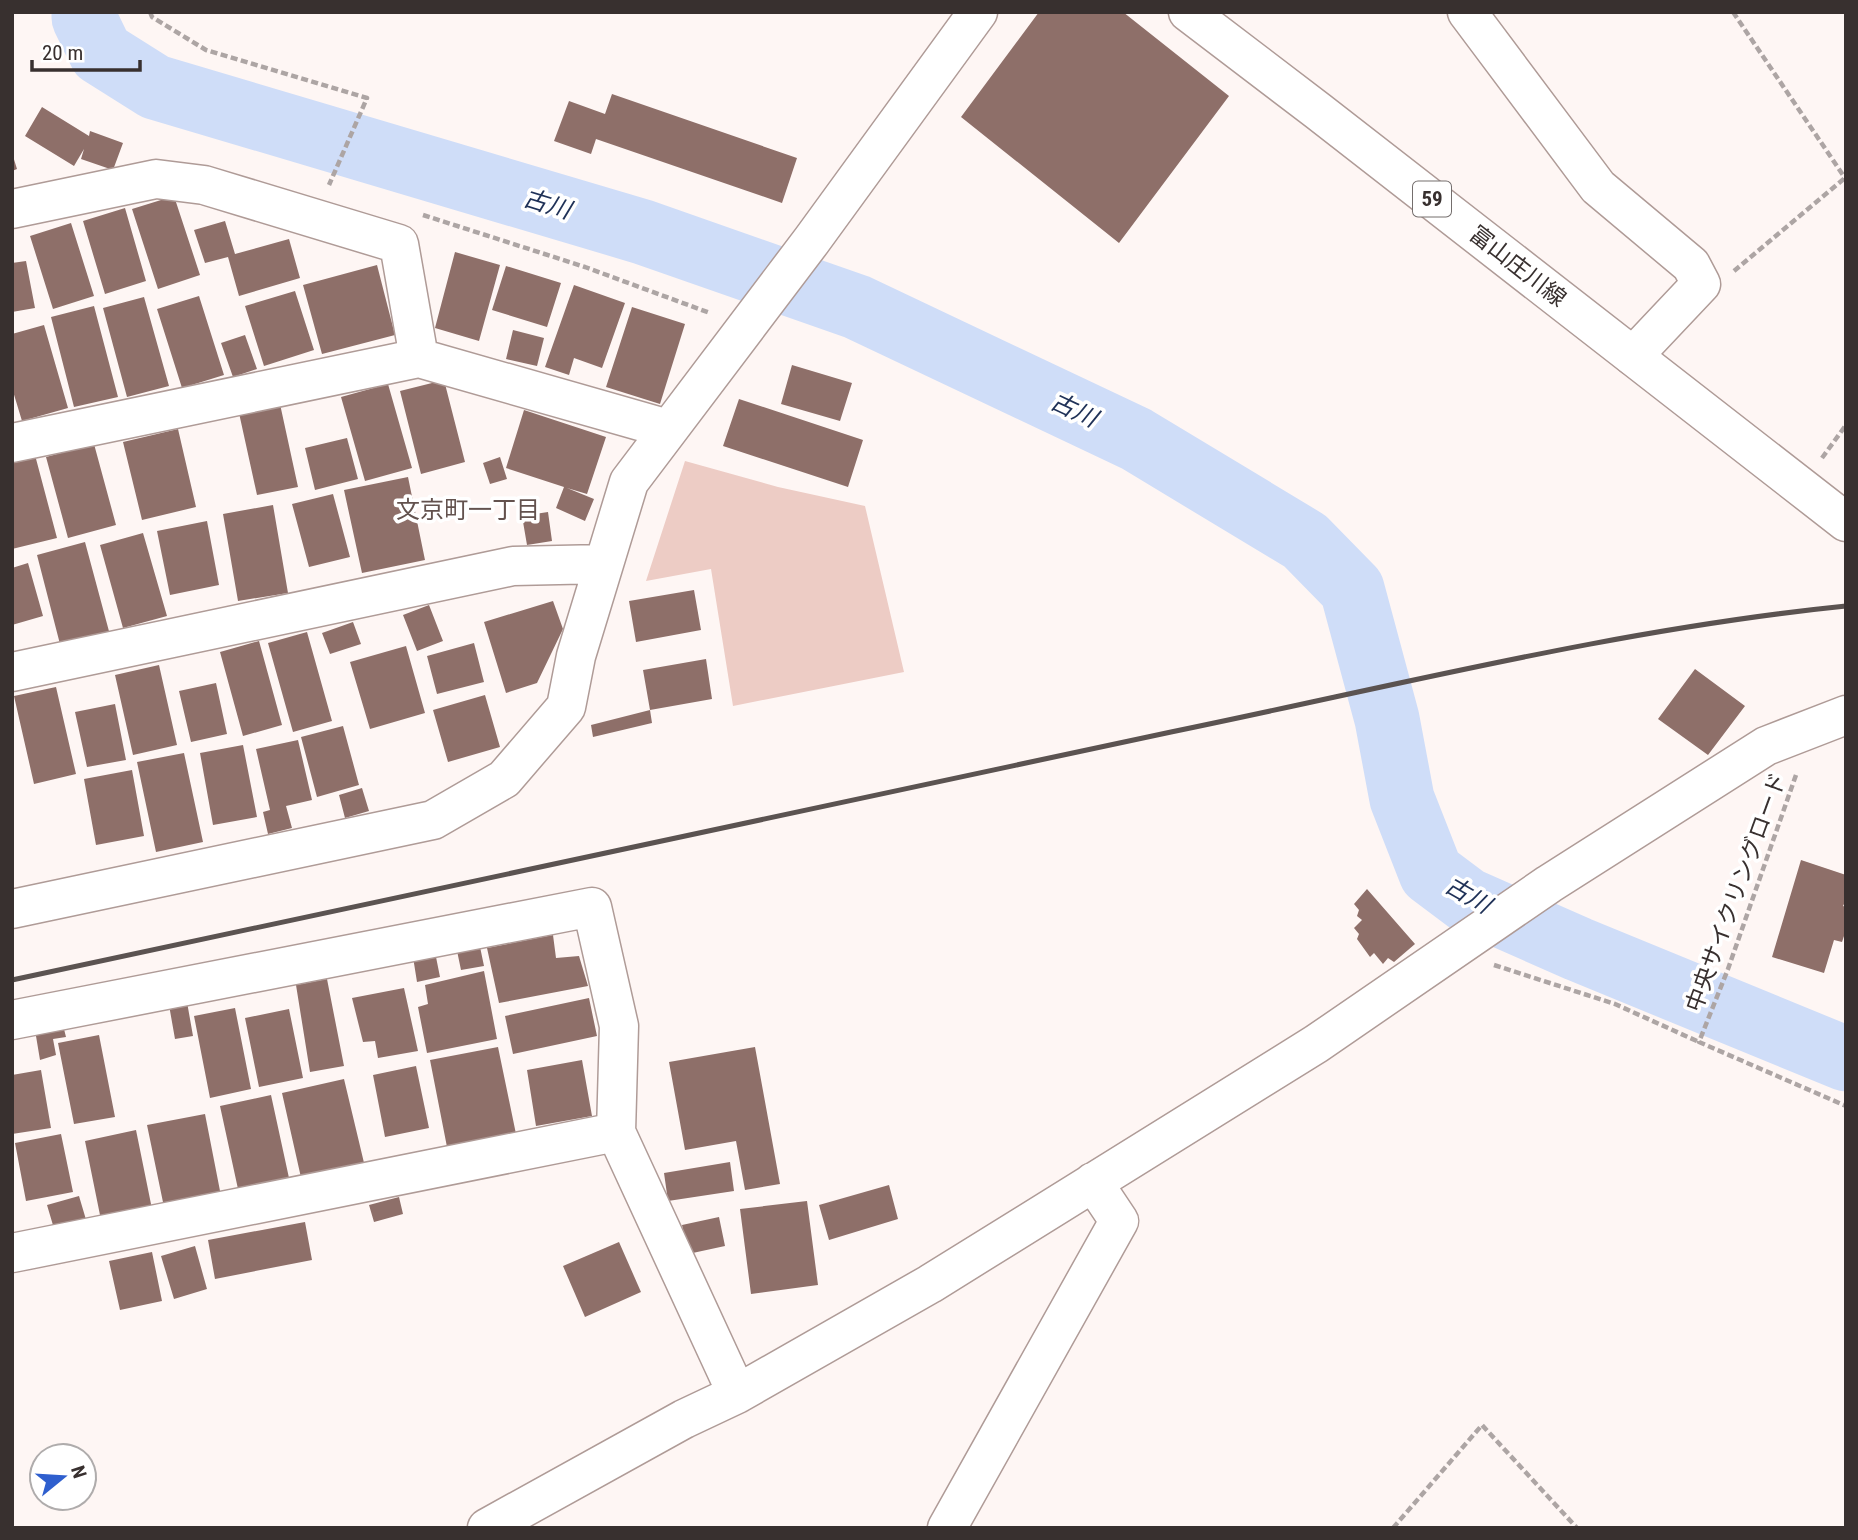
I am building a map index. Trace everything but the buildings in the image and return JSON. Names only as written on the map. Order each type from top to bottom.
[{"type":"street","points":[[12,909],[433,820],[505,779],[566,707],[576,656],[629,482],[812,240],[978,12]]},
{"type":"street","name":"富山庄川線","points":[[1188,12],[1846,522]]},
{"type":"street","points":[[1467,12],[1598,187],[1691,265],[1702,284],[1633,356]]},
{"type":"street","points":[[12,209],[156,179],[204,185],[400,244],[419,358]]},
{"type":"street","points":[[12,443],[419,358],[668,429]]},
{"type":"street","points":[[12,671],[513,566],[604,564]]},
{"type":"street","points":[[487,1528],[684,1419],[737,1394],[930,1284],[1316,1044],[1549,884],[1766,746],[1846,715]]},
{"type":"street","points":[[12,1020],[592,907],[619,1026],[616,1132],[737,1394]]},
{"type":"street","points":[[12,1253],[616,1132]]},
{"type":"street","points":[[947,1528],[1119,1221],[1093,1182]]},
{"type":"path","points":[[150,12],[152,17],[206,50],[367,99],[329,185],[341,189]]},
{"type":"path","points":[[1702,284],[1717,286],[1845,178],[1733,12]]},
{"type":"path","points":[[418,214],[752,320]]},
{"type":"path","points":[[1818,465],[1846,425]]},
{"type":"path","name":"中央サイクリングロード","points":[[1797,773],[1728,969],[1699,1042],[1846,1106]]},
{"type":"path","points":[[1457,946],[1615,1004],[1699,1042]]},
{"type":"path","points":[[1393,1528],[1482,1425],[1577,1528]]},
{"type":"shaded area","points":[[685,461],[778,487],[865,506],[904,672],[733,706],[711,569],[646,581]]},
{"type":"waterway","points":[[75,12],[84,18]]},
{"type":"waterway","name":"古川","points":[[84,12],[84,18],[101,53],[155,87],[643,232],[857,307],[1136,439],[1305,541],[1352,589],[1387,719],[1402,799],[1431,873],[1467,900],[1578,949],[1846,1059]]},
{"type":"railway","points":[[12,980],[1507,660],[1676,629],[1846,606]]},
{"type":"district","name":"文京町一丁目","points":[[468,510]]}]
